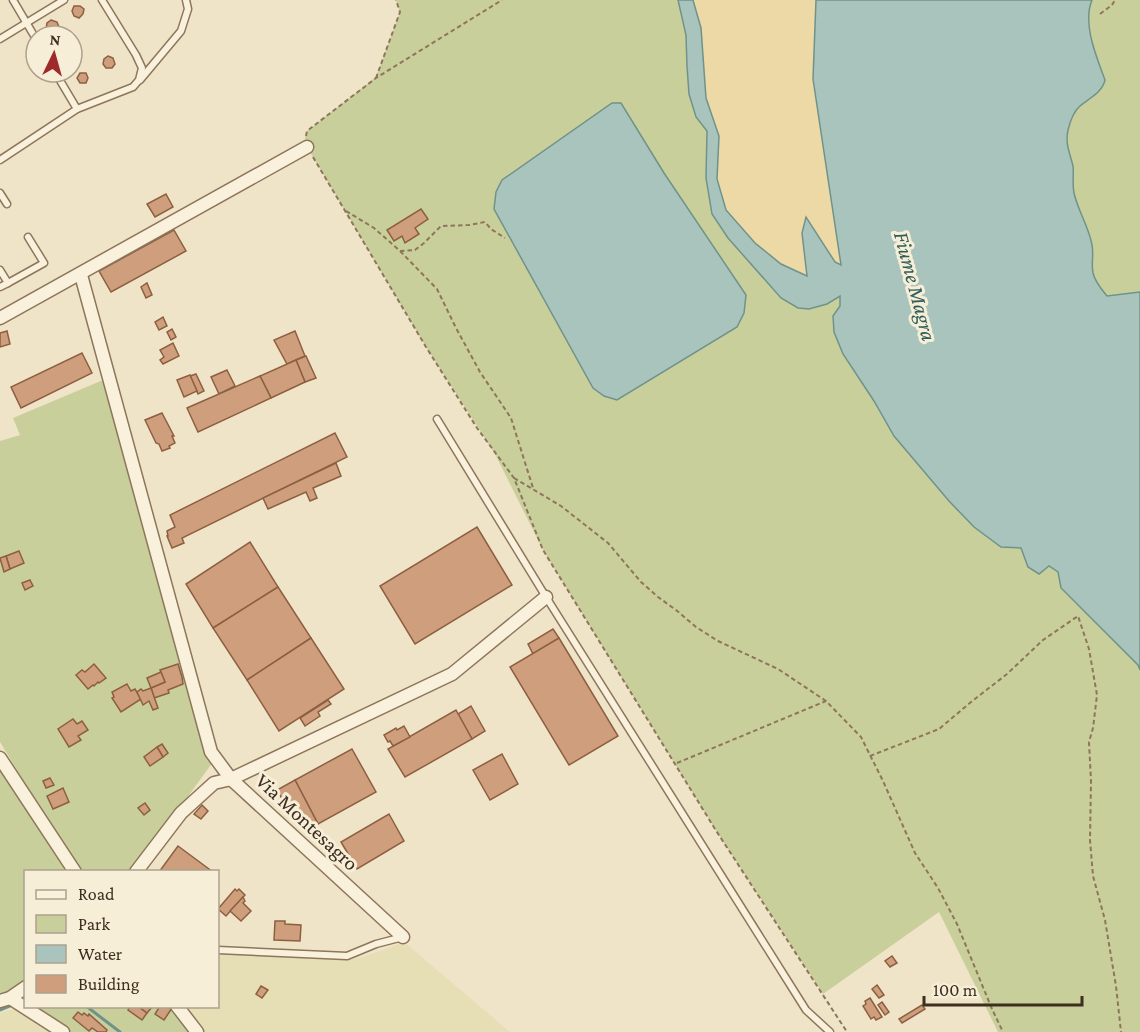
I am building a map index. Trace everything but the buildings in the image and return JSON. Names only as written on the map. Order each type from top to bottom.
[{"type":"street","points":[[0,318],[81,275],[307,147]]},
{"type":"street","points":[[81,275],[211,752],[231,779],[452,674],[546,597]]},
{"type":"street","points":[[0,758],[74,870]]},
{"type":"street","name":"Via Montesagro","points":[[138,870],[181,813],[214,783],[231,779],[403,937]]},
{"type":"street","points":[[24,989],[12,1002],[63,1032]]},
{"type":"street","points":[[179,1008],[197,1032]]},
{"type":"lane","points":[[13,0],[26,23]]},
{"type":"lane","points":[[0,39],[64,0]]},
{"type":"lane","points":[[102,0],[142,68],[140,80]]},
{"type":"lane","points":[[0,160],[77,109],[133,87],[181,31],[188,9],[186,0]]},
{"type":"lane","points":[[62,84],[77,109]]},
{"type":"lane","points":[[0,193],[7,204]]},
{"type":"lane","points":[[0,287],[44,263],[28,237]]},
{"type":"lane","points":[[0,270],[8,283]]},
{"type":"lane","points":[[437,419],[546,597],[806,1010],[830,1032]]},
{"type":"lane","points":[[219,950],[347,956],[376,944],[403,937]]},
{"type":"path","points":[[376,78],[400,12],[396,0]]},
{"type":"path","points":[[502,0],[376,78],[308,131],[305,138],[307,147],[426,347],[477,428],[514,478],[543,550],[715,829],[847,1032]]},
{"type":"path","points":[[1100,14],[1115,0]]},
{"type":"path","points":[[344,210],[374,228],[437,289],[480,372],[511,418],[533,489]]},
{"type":"path","points":[[400,251],[415,250],[441,226],[485,222],[505,238]]},
{"type":"path","points":[[514,478],[561,506],[608,543],[641,582],[696,627],[778,669],[826,701],[861,737],[915,853],[938,888],[957,924],[1003,1032]]},
{"type":"path","points":[[870,756],[939,729],[1007,674],[1043,639],[1078,616],[1089,649],[1097,695],[1089,742],[1090,840],[1093,876],[1105,920],[1121,1032]]},
{"type":"path","points":[[676,764],[826,701]]},
{"type":"shaded area","points":[[404,942],[510,1032],[204,1032],[189,1008],[219,1008],[219,949],[350,960]]},
{"type":"shaded area","points":[[17,1008],[52,1032],[0,1032],[0,1013]]},
{"type":"green space","points":[[396,0],[678,0],[686,35],[689,94],[696,117],[707,131],[706,146],[712,214],[728,238],[781,298],[798,308],[841,295],[840,306],[833,316],[874,401],[894,436],[974,527],[1001,547],[1021,548],[1028,567],[1039,574],[1049,566],[1058,572],[1061,588],[1138,665],[1140,670],[1140,1032],[998,1032],[939,912],[823,994],[715,829],[543,550],[495,454],[426,347],[307,147],[305,138],[307,131],[376,77],[400,12]],"holes":[[[612,103],[621,103],[664,173],[601,111]],[[421,209],[428,219],[415,228],[418,234],[406,243],[402,236],[394,241],[388,230]]]},
{"type":"green space","points":[[1092,0],[1140,0],[1140,292],[1107,297],[1093,273],[1092,246],[1074,195],[1073,168],[1067,147],[1068,131],[1074,113],[1092,98],[1095,57],[1089,19]]},
{"type":"green space","points":[[103,380],[218,755],[135,870],[77,870],[0,742],[0,441],[20,435],[13,418]]},
{"type":"green space","points":[[0,761],[73,870],[24,870],[24,986],[0,1000]]},
{"type":"green space","points":[[31,1008],[173,1008],[192,1032],[68,1032]]},
{"type":"sand","points":[[693,0],[816,0],[813,79],[841,266],[835,262],[807,218],[802,233],[807,276],[781,264],[755,243],[726,210],[717,179],[719,136],[706,98],[701,28]]},
{"type":"water","name":"Fiume Magra","points":[[678,0],[693,0],[701,28],[706,98],[719,136],[717,179],[726,210],[755,243],[781,264],[807,276],[802,233],[806,217],[835,262],[841,265],[813,79],[816,0],[1092,0],[1089,9],[1090,30],[1105,80],[1098,92],[1075,111],[1067,140],[1073,166],[1074,193],[1093,248],[1092,270],[1095,280],[1107,296],[1140,292],[1140,670],[1138,665],[1061,588],[1058,572],[1049,566],[1039,574],[1028,567],[1021,548],[1001,547],[974,527],[894,436],[843,354],[834,332],[833,316],[840,306],[840,296],[827,304],[809,309],[798,308],[781,298],[728,238],[712,214],[706,178],[707,131],[696,117],[689,94],[686,35]]},
{"type":"water","points":[[612,103],[621,103],[664,173],[746,295],[744,313],[737,327],[617,400],[604,396],[593,388],[494,209],[496,192],[502,180]]},
{"type":"waterway","points":[[0,1010],[12,1005]]},
{"type":"waterway","points":[[89,1008],[120,1032]]}]
